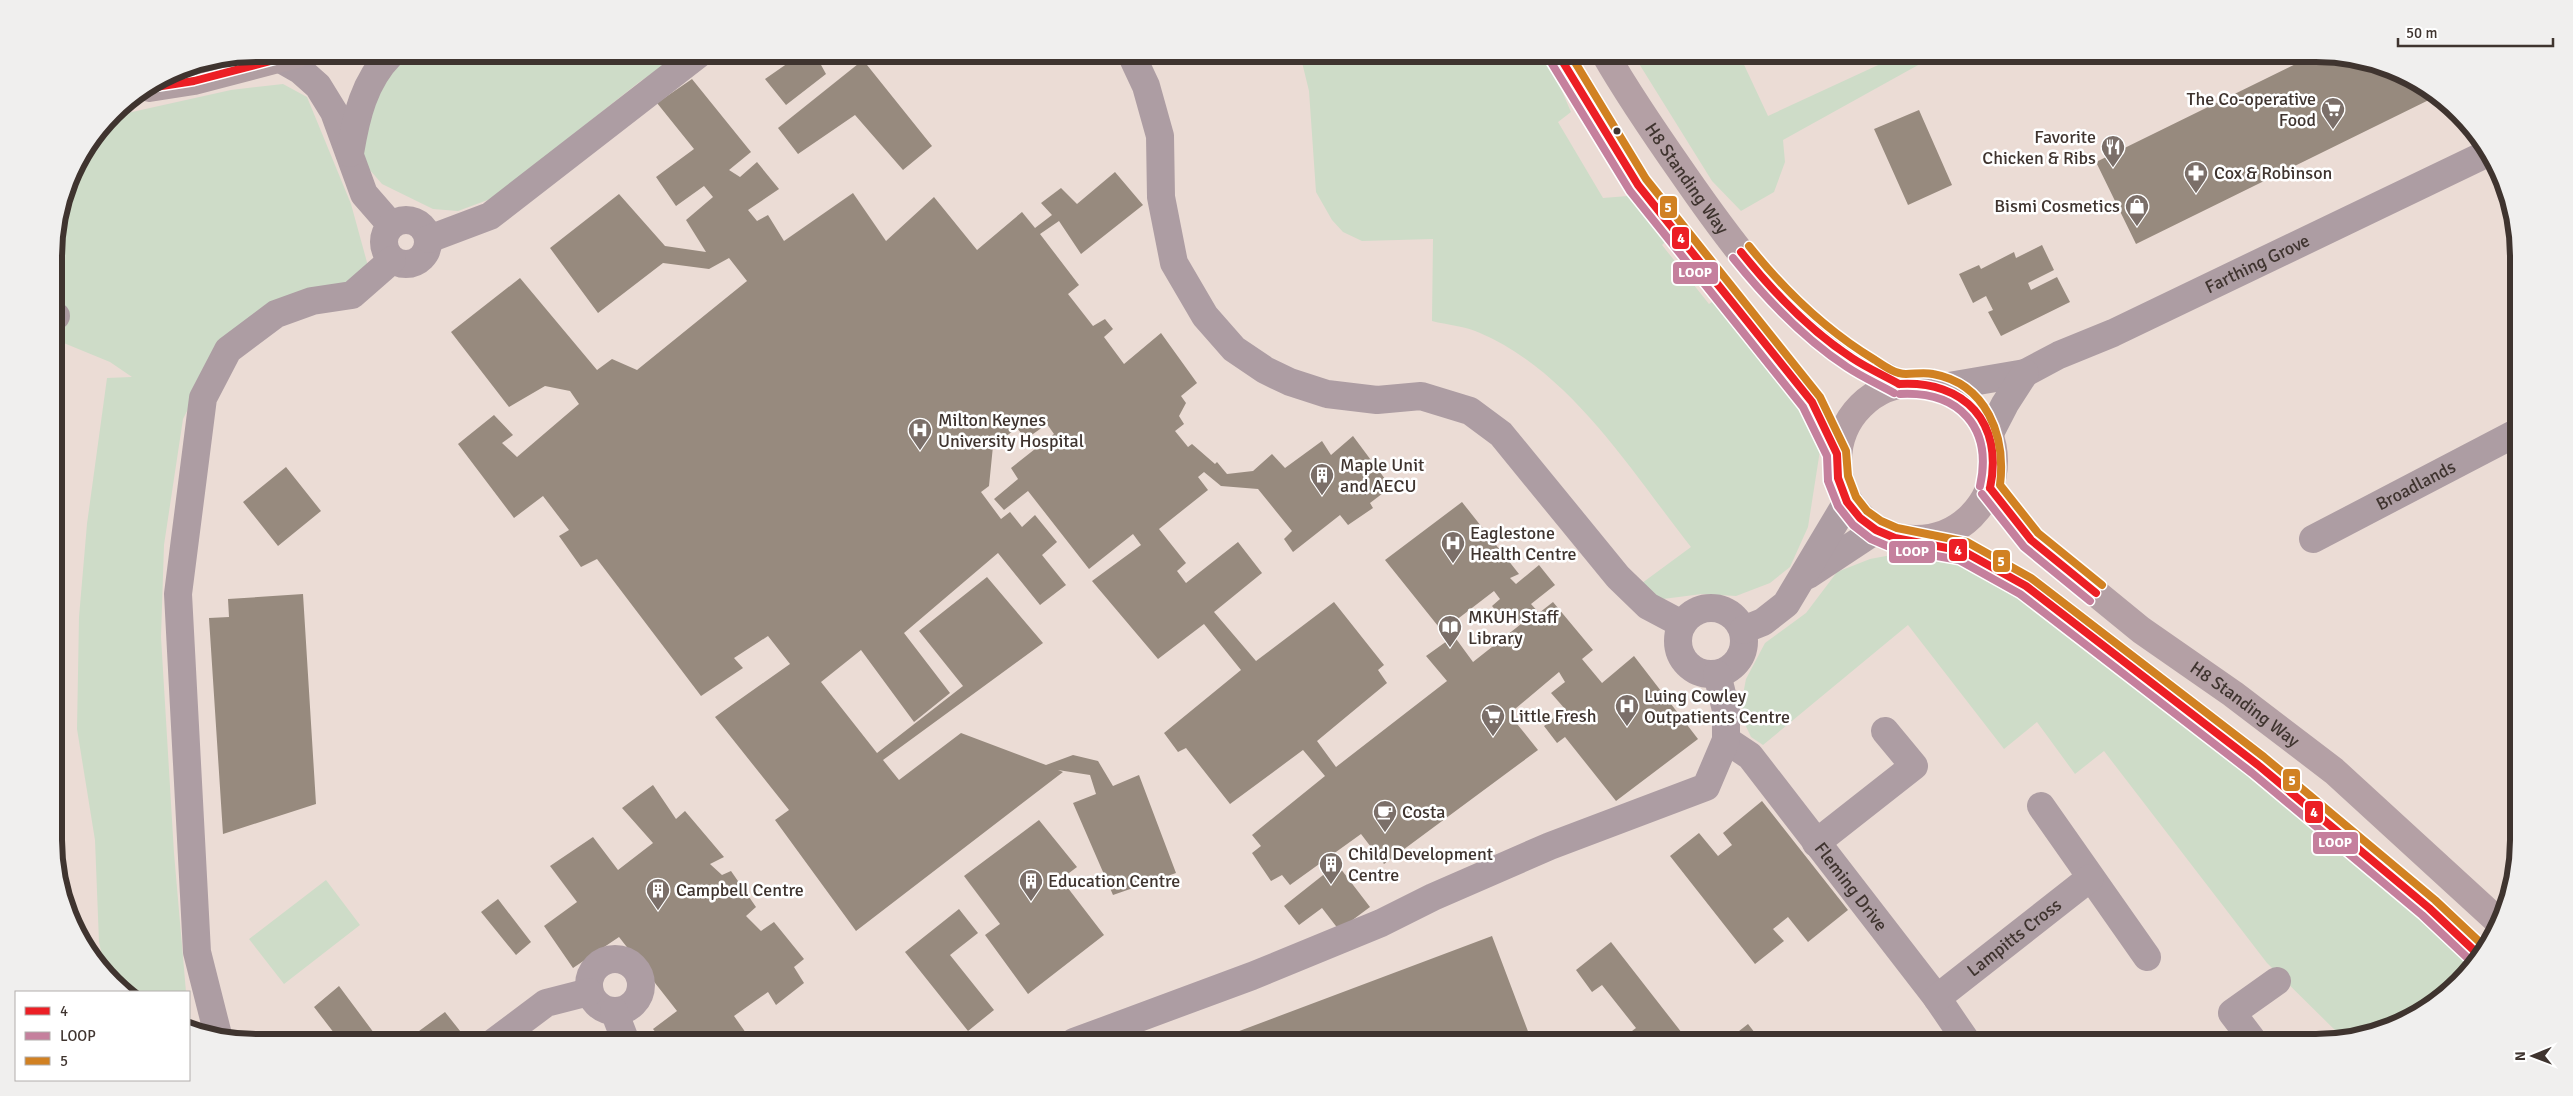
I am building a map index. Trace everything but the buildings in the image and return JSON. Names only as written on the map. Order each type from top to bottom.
[{"type":"highway","points":[[1563,62],[1638,185],[1812,402],[1837,454]]},
{"type":"highway","name":"H8 Standing Way","points":[[1609,62],[1629,98],[1705,205],[1755,270],[1800,317],[1846,354],[1900,384]]},
{"type":"highway","points":[[1915,540],[1939,537],[1961,526],[1978,510],[1990,488],[1994,466],[1993,445],[1974,408],[1960,396],[1943,387],[1914,382],[1900,384],[1876,393],[1857,409],[1844,430],[1837,454],[1838,478],[1848,502],[1860,518],[1876,530],[1895,538],[1915,540],[1963,551],[2026,586],[2258,765],[2429,908],[2475,951]]},
{"type":"highway","name":"H8 Standing Way","points":[[1990,488],[2031,540],[2141,630],[2233,694],[2334,770],[2494,918]]},
{"type":"main road","points":[[167,85],[194,81],[265,62]]},
{"type":"street","points":[[293,62],[318,86],[334,112],[364,194],[391,225]]},
{"type":"street","points":[[349,155],[356,120],[366,87],[385,62]]},
{"type":"street","points":[[429,238],[490,216],[689,62]]},
{"type":"street","points":[[1134,62],[1146,86],[1160,136],[1161,197],[1174,263],[1205,316],[1234,349],[1265,370],[1290,382],[1327,394],[1377,400],[1421,396],[1470,411],[1501,434],[1618,577],[1648,606],[1682,624]]},
{"type":"street","name":"Farthing Grove","points":[[1943,387],[2025,373],[2060,355],[2113,333],[2481,155]]},
{"type":"street","points":[[410,220],[423,226],[429,238],[428,246],[421,259],[406,264],[392,260],[384,246],[386,231],[391,225],[397,221],[410,220]]},
{"type":"street","points":[[217,1029],[197,952],[178,594],[203,398],[228,350],[276,314],[312,301],[352,295],[392,260]]},
{"type":"street","name":"Farthing Grove","points":[[1989,435],[2005,404],[2025,373]]},
{"type":"street","name":"Broadlands","points":[[2313,539],[2510,436]]},
{"type":"street","points":[[1743,630],[1763,622],[1786,604],[1803,579],[1848,502]]},
{"type":"street","points":[[1803,579],[1876,530]]},
{"type":"street","points":[[1709,608],[1730,613],[1743,630],[1742,653],[1728,670],[1717,674],[1698,672],[1683,661],[1677,642],[1682,624],[1689,616],[1709,608]]},
{"type":"street","points":[[1096,1034],[1252,976],[1381,923],[1433,897],[1550,846],[1706,787],[1726,740],[1726,710],[1717,674]]},
{"type":"street","points":[[1816,843],[1914,766],[1885,731]]},
{"type":"street","name":"Fleming Drive","points":[[1726,740],[1750,756],[1937,998],[1962,1034]]},
{"type":"street","points":[[2041,806],[2147,957]]},
{"type":"street","name":"Lampitts Cross","points":[[1937,998],[2090,878]]},
{"type":"street","points":[[613,959],[626,961],[634,966],[640,976],[641,994],[636,1002],[627,1010],[614,1011],[600,1008],[589,992],[590,978],[594,969],[604,961],[613,959]]},
{"type":"street","points":[[2248,1034],[2232,1013],[2277,980]]},
{"type":"street","points":[[505,1034],[546,1003],[589,992]]},
{"type":"street","points":[[614,1011],[623,1034]]},
{"type":"green space","points":[[398,62],[668,62],[638,83],[493,198],[458,211],[433,209],[382,184],[369,169],[362,150],[365,111]]},
{"type":"green space","points":[[1302,62],[1549,62],[1571,112],[1558,122],[1603,198],[1628,196],[1668,239],[1662,245],[1709,304],[1718,298],[1806,405],[1821,444],[1808,527],[1790,567],[1770,583],[1736,596],[1702,594],[1663,599],[1638,586],[1691,547],[1597,426],[1543,372],[1513,350],[1480,333],[1463,327],[1432,321],[1433,239],[1362,241],[1343,232],[1332,220],[1316,192],[1309,91]]},
{"type":"green space","points":[[1638,62],[1743,62],[1768,116],[1885,62],[1924,62],[1783,140],[1785,162],[1774,192],[1741,211],[1712,181]]},
{"type":"green space","points":[[283,84],[307,97],[351,204],[368,266],[353,286],[219,348],[183,419],[164,545],[161,637],[174,853],[186,991],[136,991],[119,977],[103,958],[99,942],[95,840],[77,729],[79,617],[87,524],[107,378],[132,377],[110,362],[62,342],[62,257],[64,231],[69,206],[77,182],[95,149],[119,119],[126,113],[231,90]]},
{"type":"green space","points":[[1902,553],[1932,553],[1966,566],[2025,600],[2342,848],[2468,960],[2454,977],[2424,1001],[2391,1019],[2367,1027],[2337,1032],[2267,963],[2104,751],[2075,774],[2037,722],[2004,749],[1908,625],[1763,745],[1751,737],[1743,720],[1742,700],[1746,679],[1765,643],[1806,613],[1837,572],[1870,559]]},
{"type":"green space","points":[[326,880],[360,925],[284,984],[249,939]]},
{"type":"transit line","name":"4","points":[[167,85],[194,81],[266,62]]},
{"type":"transit line","name":"LOOP","points":[[1551,62],[1630,191],[1803,407],[1827,456],[1828,481],[1838,506],[1853,525],[1871,539],[1892,548],[1959,560],[2020,594],[2252,773],[2422,915],[2469,959]]},
{"type":"transit line","name":"4","points":[[1563,62],[1638,185],[1812,402],[1837,454],[1838,478],[1847,502],[1860,518],[1876,530],[1895,538],[1963,551],[2026,586],[2258,765],[2429,908],[2475,951]]},
{"type":"transit line","name":"5","points":[[1575,62],[1646,179],[1820,397],[1846,451],[1848,476],[1856,497],[1867,511],[1881,521],[1897,528],[1967,542],[2031,578],[2264,757],[2435,900],[2480,943]]},
{"type":"transit line","name":"5","points":[[1749,246],[1777,279],[1807,309],[1839,336],[1898,373],[1930,373],[1952,380],[1967,389],[1980,401],[1996,431],[2000,448],[2000,485],[2038,533],[2102,585]]},
{"type":"transit line","name":"4","points":[[1741,252],[1766,282],[1806,323],[1858,362],[1899,384]]},
{"type":"transit line","name":"LOOP","points":[[1733,258],[1772,303],[1815,344],[1853,371],[1894,393]]},
{"type":"transit line","name":"4","points":[[1899,384],[1922,385],[1943,389],[1960,398],[1974,410],[1985,425],[1991,444],[1993,465],[1990,488]]},
{"type":"transit line","name":"LOOP","points":[[1900,394],[1921,395],[1939,399],[1955,406],[1967,417],[1976,430],[1981,446],[1983,465],[1980,486]]},
{"type":"transit line","name":"4","points":[[1990,488],[2031,540],[2096,593]]},
{"type":"transit line","name":"LOOP","points":[[1982,494],[2024,547],[2090,601]]},
{"type":"place","name":"The Co-operative Food","points":[[2333,130]]},
{"type":"place","name":"Favorite Chicken & Ribs","points":[[2113,168]]},
{"type":"place","name":"Cox & Robinson","points":[[2196,194]]},
{"type":"place","name":"Bismi Cosmetics","points":[[2137,227]]},
{"type":"place","name":"Milton Keynes University Hospital","points":[[920,451]]},
{"type":"place","name":"Maple Unit and AECU","points":[[1322,496]]},
{"type":"place","name":"Eaglestone Health Centre","points":[[1453,564]]},
{"type":"place","name":"MKUH Staff Library","points":[[1450,648]]},
{"type":"place","name":"Luing Cowley Outpatients Centre","points":[[1627,727]]},
{"type":"place","name":"Little Fresh","points":[[1493,737]]},
{"type":"place","name":"Costa","points":[[1385,833]]},
{"type":"place","name":"Child Development Centre","points":[[1331,885]]},
{"type":"place","name":"Education Centre","points":[[1031,902]]},
{"type":"place","name":"Campbell Centre","points":[[658,911]]}]
